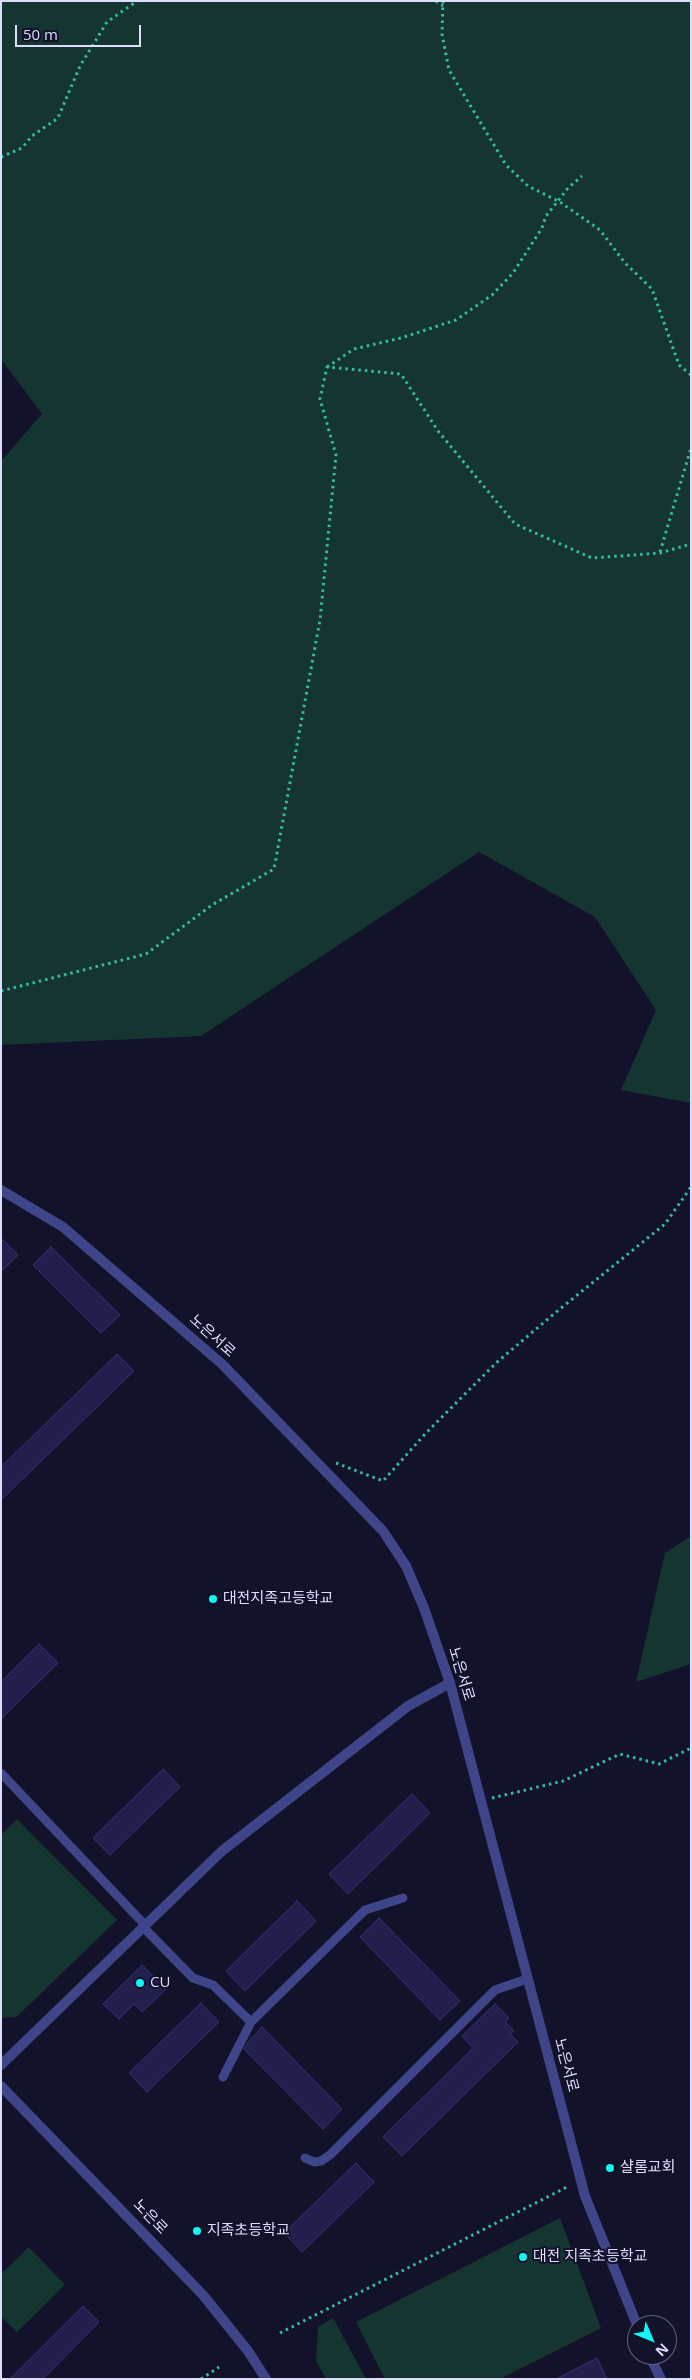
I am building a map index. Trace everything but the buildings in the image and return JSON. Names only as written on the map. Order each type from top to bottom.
[{"type":"street","name":"노은서로","points":[[1,1190],[63,1227],[222,1364],[384,1531],[406,1566],[414,1582],[450,1683],[479,1801],[585,2196],[633,2315]]},
{"type":"street","points":[[1,2065],[222,1851],[408,1706],[450,1683]]},
{"type":"street","name":"노은로","points":[[1,2086],[203,2295],[248,2351],[266,2379]]},
{"type":"street","points":[[654,2365],[661,2379]]},
{"type":"lane","points":[[1,1773],[193,1978],[213,1986],[251,2022]]},
{"type":"lane","points":[[224,2076],[251,2022],[365,1910],[403,1898]]},
{"type":"lane","points":[[305,2158],[314,2162],[321,2161],[330,2155],[495,1990],[527,1979]]},
{"type":"path","points":[[1,156],[22,148],[32,136],[58,118],[80,66],[107,22],[137,1]]},
{"type":"path","points":[[436,1],[444,7]]},
{"type":"path","points":[[443,1],[442,34],[449,70],[506,165],[528,186],[560,202],[600,230],[625,263],[652,289],[679,365],[691,375]]},
{"type":"path","points":[[1,991],[146,954],[212,905],[274,869],[320,620],[336,455],[320,399],[327,367],[354,349],[401,338],[456,320],[492,295],[512,273],[542,228],[546,216],[560,202],[568,188],[582,176]]},
{"type":"path","points":[[327,367],[401,374],[438,431],[515,524],[592,558],[660,553],[691,544]]},
{"type":"path","points":[[660,553],[691,448]]},
{"type":"path","points":[[333,1462],[383,1481],[426,1433],[496,1363],[666,1224],[691,1187]]},
{"type":"path","points":[[479,1801],[520,1793],[563,1781],[620,1754],[659,1764],[691,1748]]},
{"type":"path","points":[[280,2333],[567,2187]]},
{"type":"path","points":[[201,2379],[219,2367]]},
{"type":"green space","points":[[1,1],[691,1],[691,1103],[621,1090],[656,1010],[595,917],[479,852],[201,1036],[1,1045],[1,461],[42,414],[1,359]]},
{"type":"green space","points":[[691,1536],[691,1664],[636,1682],[665,1553]]},
{"type":"green space","points":[[17,1819],[117,1920],[16,2017],[1,2018],[1,1835]]},
{"type":"green space","name":"대전 지족초등학교","points":[[560,2218],[601,2328],[500,2379],[385,2379],[356,2322]]},
{"type":"green space","points":[[29,2247],[65,2285],[17,2332],[1,2317],[1,2274]]},
{"type":"green space","points":[[333,2318],[366,2379],[326,2379],[316,2361],[318,2327]]},
{"type":"place","name":"대전지족고등학교","points":[[213,1599]]},
{"type":"place","name":"CU","points":[[140,1983]]},
{"type":"place","name":"샬롬교회","points":[[610,2168]]},
{"type":"place","name":"지족초등학교","points":[[197,2231]]},
{"type":"place","name":"대전 지족초등학교","points":[[523,2257]]}]
